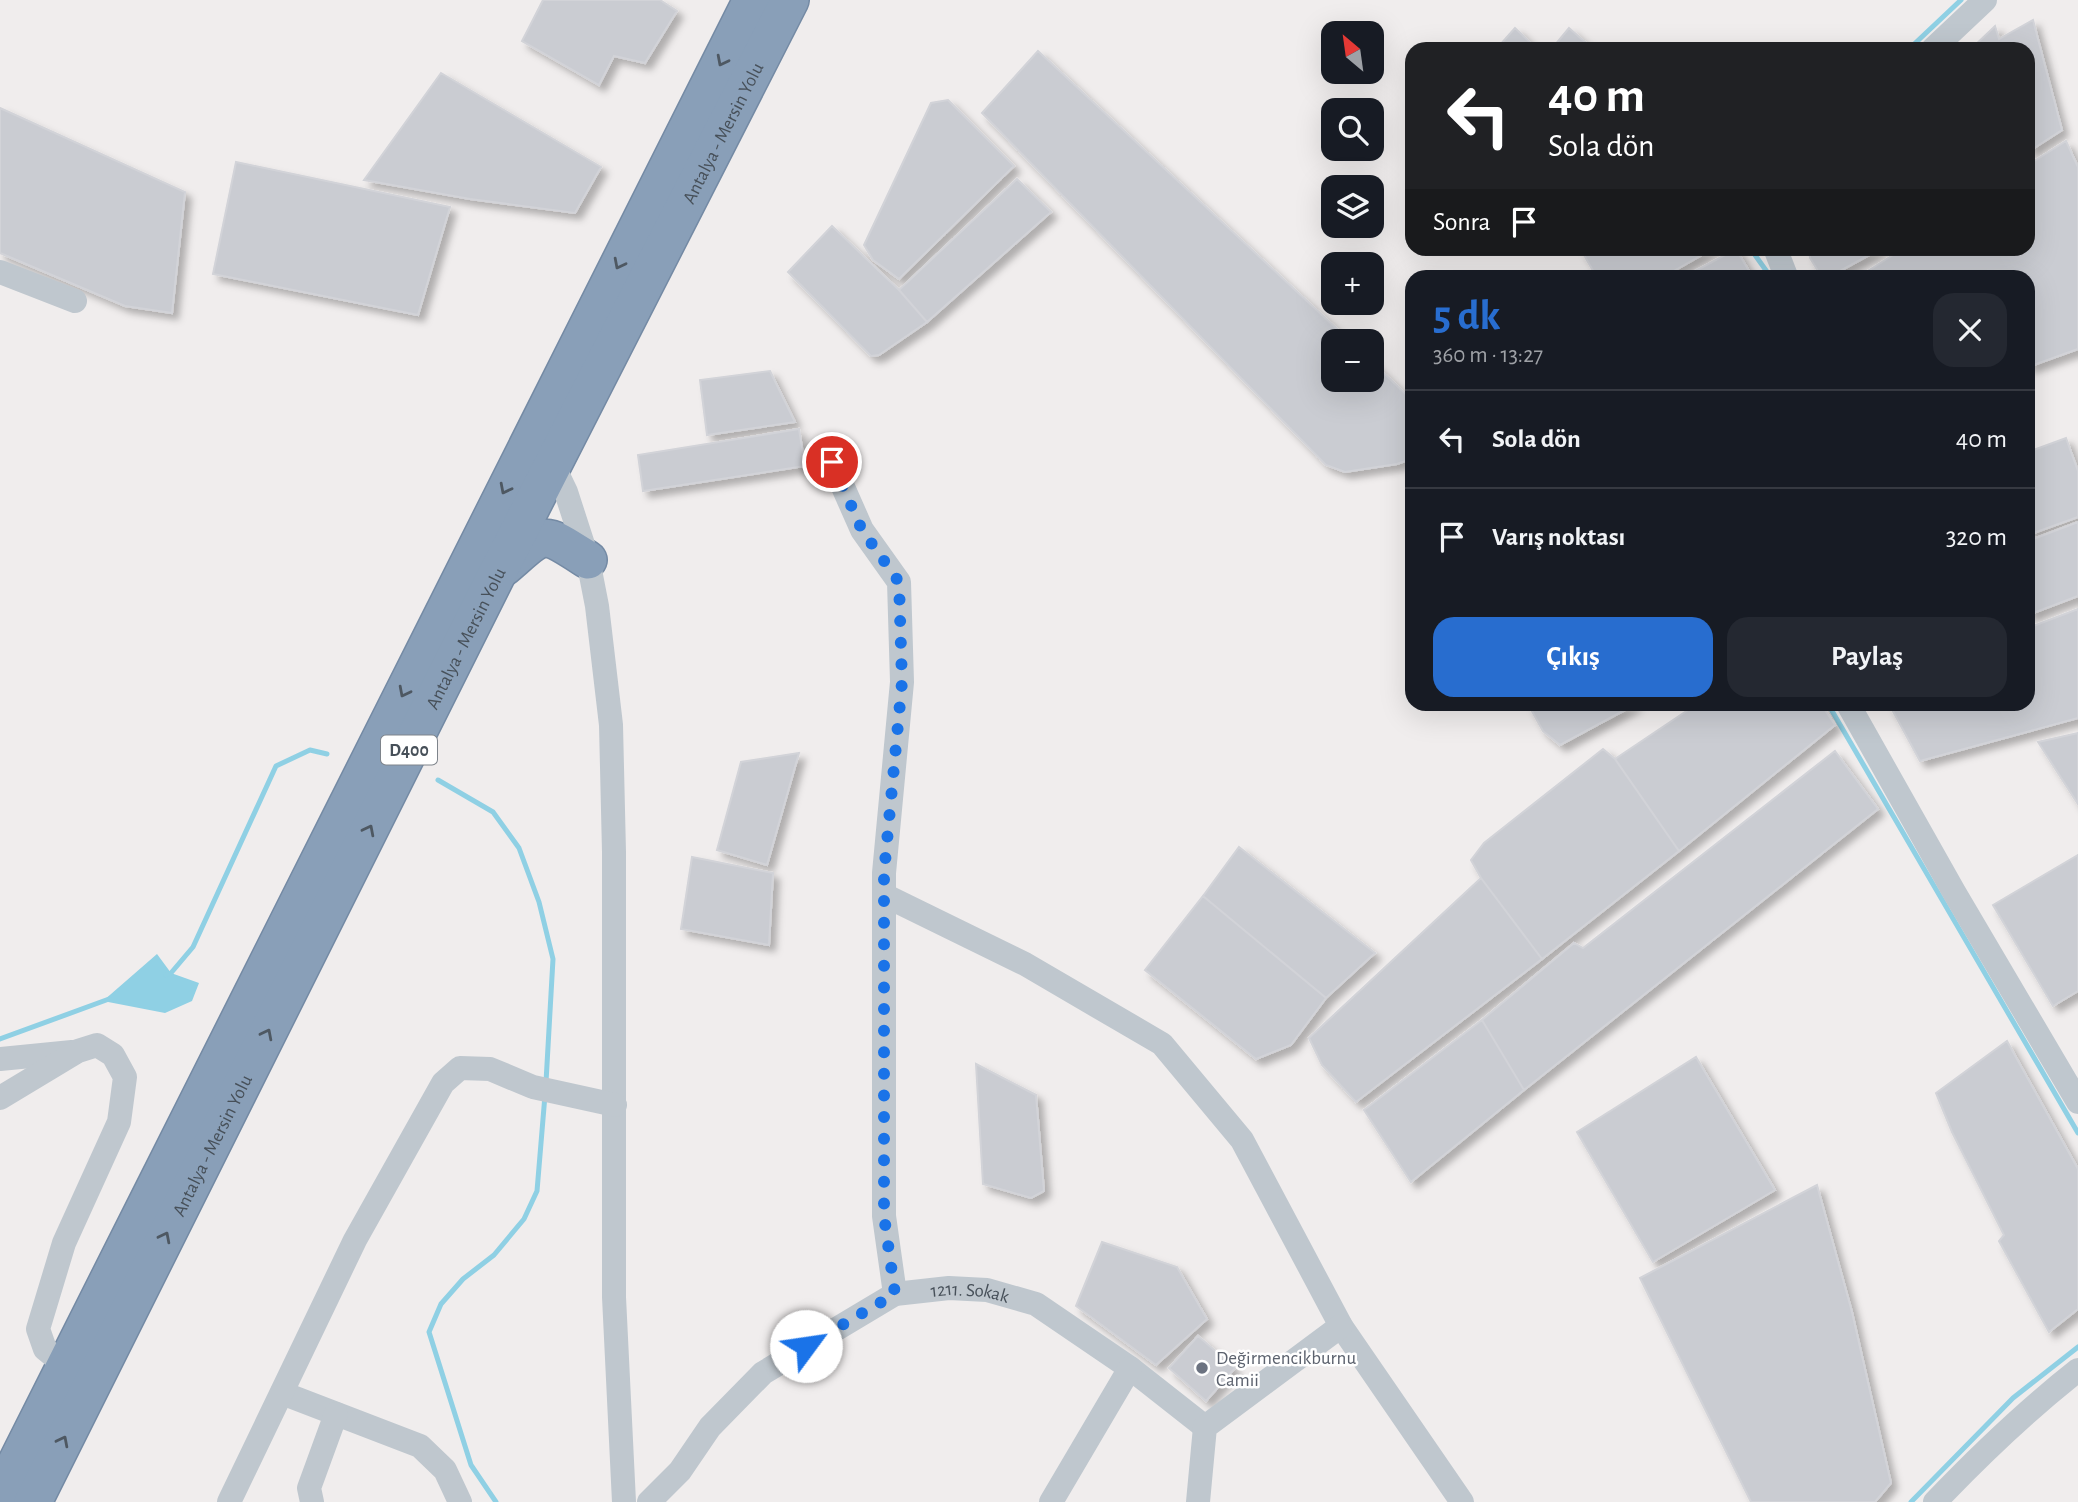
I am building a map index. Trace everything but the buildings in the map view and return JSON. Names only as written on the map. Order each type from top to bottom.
[{"type":"highway","name":"Antalya - Mersin Yolu","points":[[33,1502],[498,572],[539,458],[752,0]]},
{"type":"highway","name":"Antalya - Mersin Yolu","points":[[0,1496],[539,458],[790,0]]},
{"type":"highway","points":[[498,572],[536,541],[545,537],[554,538],[588,560]]},
{"type":"street","points":[[1940,42],[1985,0]]},
{"type":"street","points":[[0,272],[75,301]]},
{"type":"street","points":[[539,458],[566,492],[588,560],[597,606],[611,725],[614,866],[614,1297],[624,1502]]},
{"type":"street","points":[[832,462],[862,530],[899,582],[902,682],[884,873],[884,1216],[895,1294]]},
{"type":"street","points":[[1852,711],[1954,892],[2078,1102]]},
{"type":"street","points":[[884,895],[1025,964],[1162,1044],[1242,1140],[1341,1326],[1462,1502]]},
{"type":"street","points":[[0,1059],[78,1051],[97,1045],[113,1055],[125,1077],[119,1122],[64,1243],[38,1329],[45,1349],[67,1367]]},
{"type":"street","points":[[0,1098],[78,1051]]},
{"type":"street","points":[[229,1502],[355,1240],[443,1083],[460,1068],[490,1069],[545,1090],[615,1105]]},
{"type":"street","name":"1211. Sokak","points":[[649,1502],[680,1471],[710,1427],[763,1373],[895,1294],[950,1288],[987,1290],[1036,1304],[1130,1368],[1205,1427]]},
{"type":"street","points":[[1198,1502],[1205,1427],[1341,1326]]},
{"type":"street","points":[[1051,1502],[1130,1368]]},
{"type":"street","points":[[1935,1502],[1977,1458],[2078,1370]]},
{"type":"street","points":[[282,1393],[419,1446],[445,1470],[460,1502]]},
{"type":"street","points":[[312,1502],[309,1489],[336,1414]]},
{"type":"water","points":[[157,954],[171,973],[199,983],[192,1001],[165,1013],[103,1001]]},
{"type":"waterway","points":[[1916,42],[1961,0]]},
{"type":"waterway","points":[[1756,256],[1766,270]]},
{"type":"waterway","points":[[1832,711],[2078,1133]]},
{"type":"waterway","points":[[166,975],[171,973],[193,947],[276,766],[310,750],[327,754]]},
{"type":"waterway","points":[[438,780],[493,812],[519,848],[539,902],[553,959],[546,1082]]},
{"type":"waterway","points":[[0,1039],[109,999]]},
{"type":"waterway","points":[[496,1502],[471,1465],[429,1332],[441,1304],[463,1279],[494,1255],[524,1219],[537,1191],[545,1095]]},
{"type":"waterway","points":[[1911,1502],[2013,1398],[2078,1347]]},
{"type":"place","name":"Değirmencikburnu Camii","points":[[1202,1368]]},
{"type":"route","points":[[806,1346],[895,1294],[884,1216],[884,873],[902,682],[899,582],[862,530],[832,462]]}]
